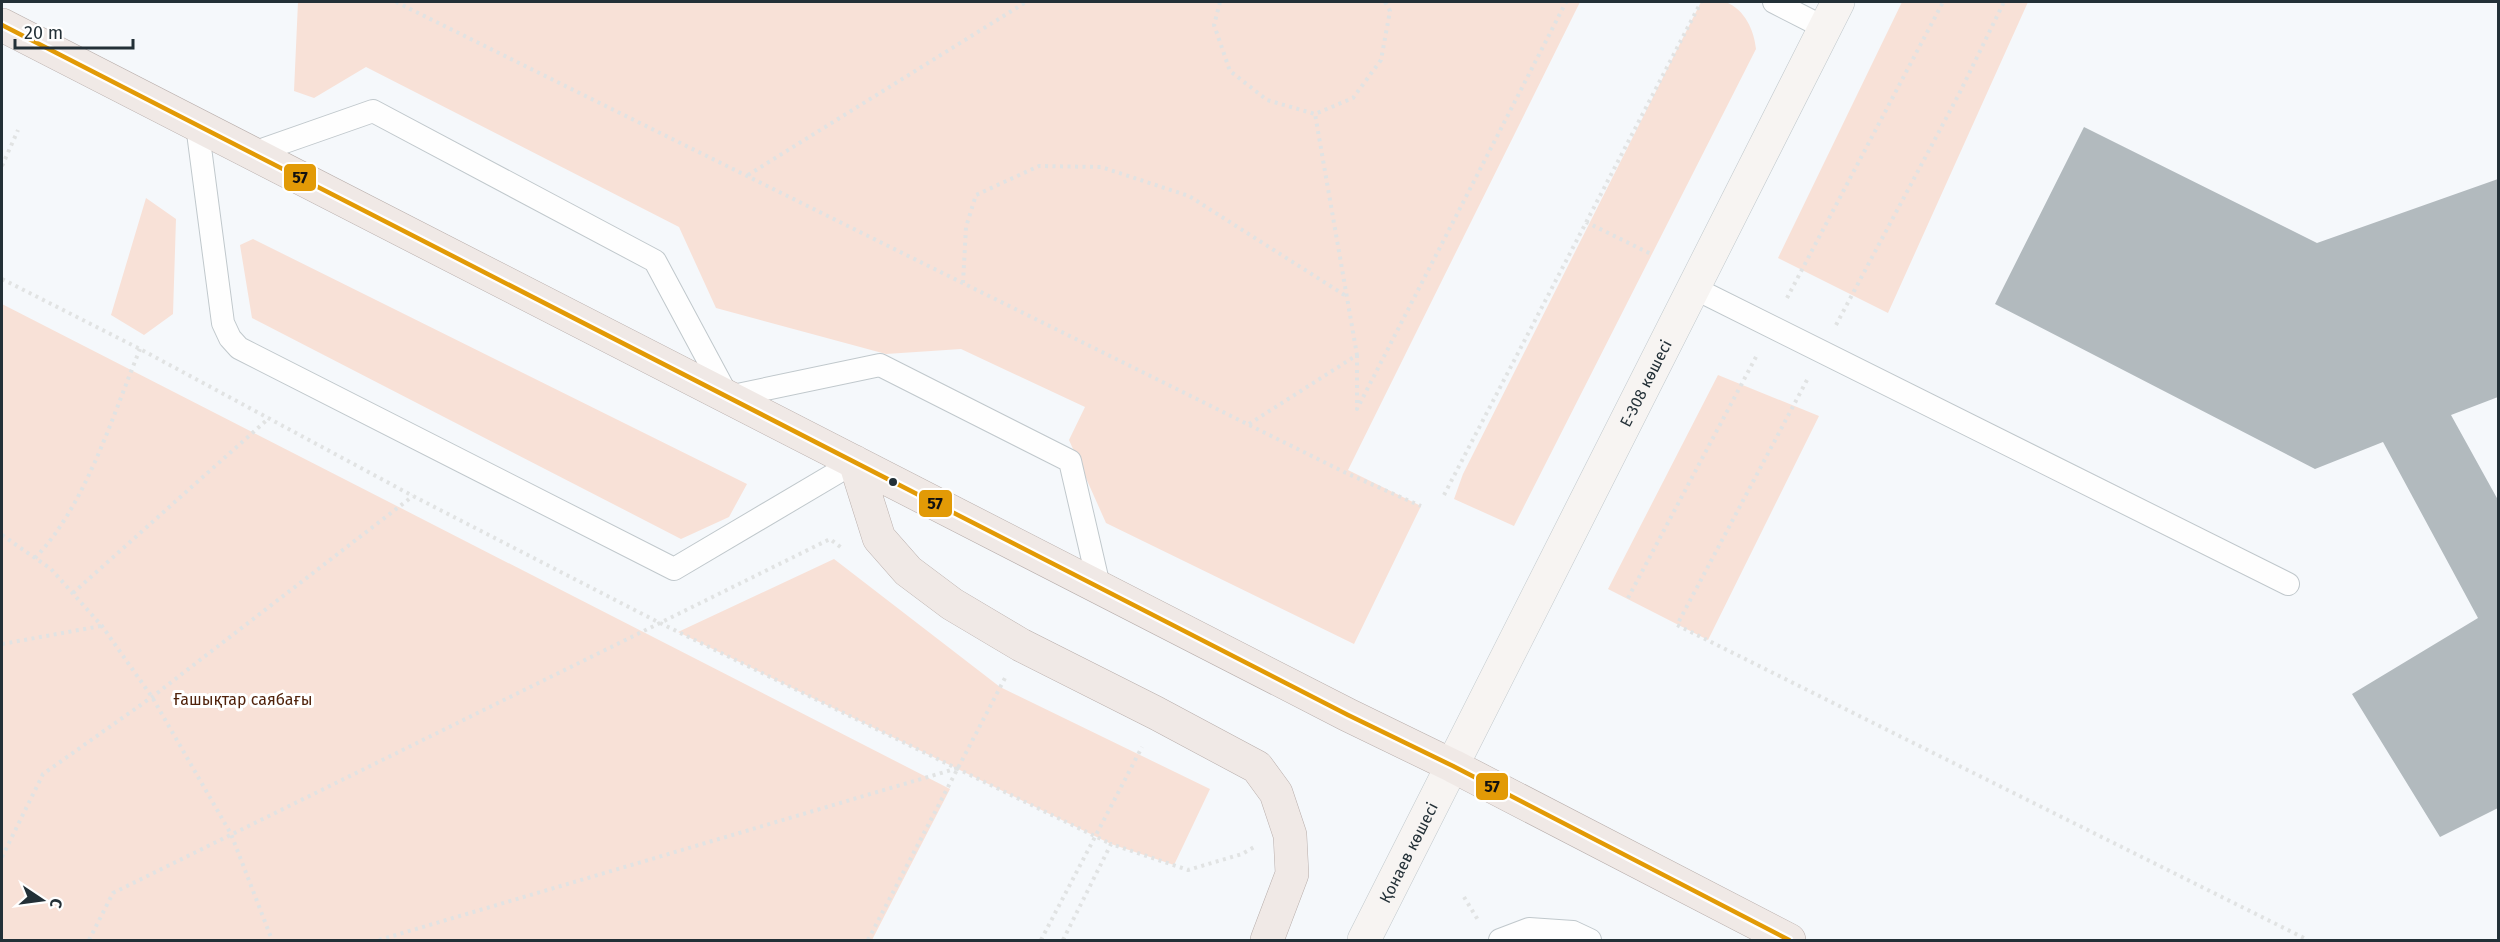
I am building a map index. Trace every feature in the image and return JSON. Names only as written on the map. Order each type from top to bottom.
[{"type":"main road","points":[[2,25],[1453,766],[1788,940]]},
{"type":"main road","points":[[855,462],[879,538],[908,571],[952,604],[1021,645],[1257,767],[1276,793],[1290,836],[1292,874],[1267,940]]},
{"type":"street","name":"Е-308 көшесі","points":[[1453,766],[1832,15]]},
{"type":"street","name":"Қонаев көшесі","points":[[1364,940],[1453,766]]},
{"type":"lane","points":[[1774,2],[1832,15]]},
{"type":"lane","points":[[253,153],[373,111],[655,261],[728,397],[880,364],[1070,461],[1099,586]]},
{"type":"lane","points":[[197,125],[223,323],[230,338],[239,348],[249,354],[674,569],[855,462]]},
{"type":"lane","points":[[1694,288],[2288,584]]},
{"type":"lane","points":[[1500,940],[1529,929],[1573,932],[1590,940]]},
{"type":"path","points":[[396,2],[1346,473],[1421,506]]},
{"type":"path","points":[[747,176],[1026,2]]},
{"type":"path","points":[[1220,2],[1214,25],[1230,71],[1268,99],[1315,114],[1353,98],[1381,60],[1390,11],[1385,2]]},
{"type":"path","points":[[1315,114],[1357,355],[1357,409],[1566,2]]},
{"type":"path","points":[[1444,495],[1701,2]]},
{"type":"path","points":[[2004,2],[1959,94],[1677,625],[2308,940]]},
{"type":"path","points":[[2,166],[18,130]]},
{"type":"path","points":[[963,283],[966,227],[976,195],[1040,166],[1101,167],[1189,196],[1346,296]]},
{"type":"path","points":[[1587,222],[1653,255]]},
{"type":"path","points":[[2,279],[140,349],[413,496],[658,622],[1111,844],[1188,870],[1242,854],[1258,845]]},
{"type":"path","points":[[35,558],[54,538],[81,492],[140,349]]},
{"type":"path","points":[[1248,424],[1357,355]]},
{"type":"path","points":[[73,593],[269,418]]},
{"type":"path","points":[[2,857],[43,774],[152,697],[413,496]]},
{"type":"path","points":[[2,535],[51,569],[102,626],[152,697],[231,834],[272,940]]},
{"type":"path","points":[[89,940],[113,893],[830,539],[849,554]]},
{"type":"path","points":[[2,644],[102,626]]},
{"type":"path","points":[[868,940],[1008,673]]},
{"type":"path","points":[[1041,940],[1143,744]]},
{"type":"path","points":[[379,940],[958,768]]},
{"type":"path","points":[[1062,940],[1111,844]]},
{"type":"path","points":[[1464,897],[1479,923]]},
{"type":"green space","points":[[1723,1],[1738,10],[1751,28],[1756,49],[1514,526],[1454,499],[1463,474],[1701,2]]},
{"type":"green space","points":[[298,2],[1580,2],[1348,470],[1421,506],[1354,644],[1106,523],[1069,440],[1085,407],[961,349],[886,354],[716,308],[679,227],[366,67],[314,98],[294,91]]},
{"type":"green space","points":[[1902,2],[2028,2],[1888,313],[1778,258]]},
{"type":"green space","points":[[146,198],[176,219],[173,314],[144,335],[111,315]]},
{"type":"green space","points":[[253,239],[747,484],[729,517],[681,539],[252,318],[240,245]]},
{"type":"green space","name":"Ғашықтар саябағы","points":[[2,304],[950,789],[872,940],[2,940]]},
{"type":"green space","points":[[1718,375],[1819,416],[1708,640],[1608,589]]},
{"type":"green space","points":[[834,559],[1000,687],[1210,789],[1174,865],[1111,844],[678,632]]},
{"type":"building","points":[[2084,127],[2317,243],[2498,179],[2498,397],[2451,415],[2498,500],[2498,808],[2440,837],[2352,694],[2478,618],[2383,442],[2315,469],[1995,304]]},
{"type":"transit line","name":"57","points":[[2,25],[1789,940]]}]
